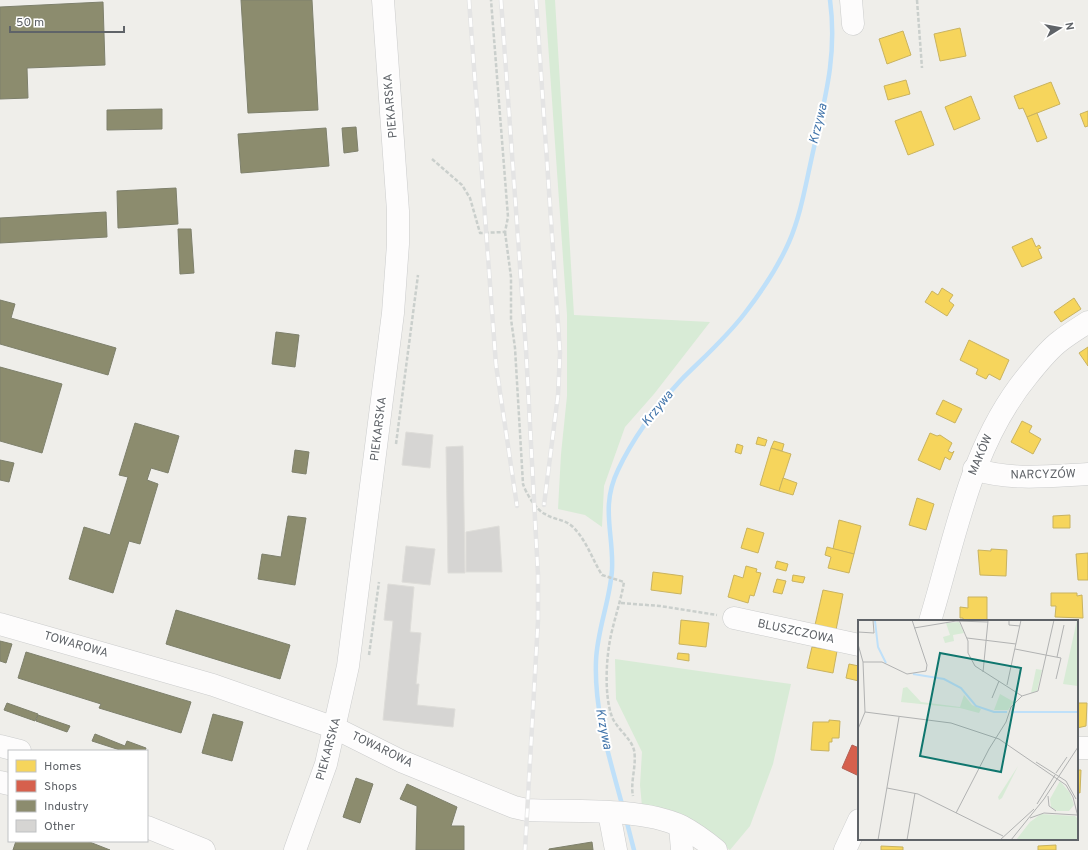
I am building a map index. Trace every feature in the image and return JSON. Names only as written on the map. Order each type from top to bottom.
[{"type":"street","name":"PIEKARSKA","points":[[298,849],[326,764],[348,666],[396,278],[398,244],[397,174],[383,0]]},
{"type":"street","points":[[851,0],[853,24]]},
{"type":"street","name":"MAKÓW","points":[[930,620],[964,498],[974,469],[988,437],[1020,384],[1039,361],[1060,342],[1088,322]]},
{"type":"street","name":"NARCYZÓW","points":[[974,469],[1004,476],[1037,477],[1088,474]]},
{"type":"street","name":"BLUSZCZOWA","points":[[734,618],[858,645]]},
{"type":"street","name":"TOWAROWA","points":[[0,624],[213,685],[335,728],[401,761],[514,808],[527,810],[620,813],[656,818],[680,826],[716,850]]},
{"type":"street","points":[[0,746],[16,750]]},
{"type":"street","points":[[616,850],[620,813]]},
{"type":"street","points":[[845,850],[858,822]]},
{"type":"street","points":[[680,826],[682,850]]},
{"type":"street","points":[[148,827],[204,850]]},
{"type":"path","points":[[491,0],[508,217],[505,232],[511,277],[511,319],[515,348],[523,484],[530,499],[543,514],[568,522],[575,528],[588,546],[602,575],[620,582],[624,582],[621,603],[611,635],[608,652],[608,694],[612,717],[634,749],[635,764],[633,793],[637,807],[620,813]]},
{"type":"path","points":[[917,0],[922,68]]},
{"type":"path","points":[[432,159],[462,185],[470,198],[480,233],[505,232]]},
{"type":"path","points":[[621,603],[660,606],[734,618]]},
{"type":"green space","points":[[545,0],[555,0],[574,315],[710,322],[654,394],[625,427],[604,486],[602,527],[585,515],[558,509],[561,454],[567,396],[567,315]]},
{"type":"green space","points":[[615,659],[791,684],[773,764],[750,826],[730,850],[676,812],[642,806],[640,785],[642,752],[616,699]]},
{"type":"building: Homes","points":[[960,28],[966,56],[940,61],[934,34]]},
{"type":"building: Homes","points":[[903,31],[911,55],[887,64],[879,39]]},
{"type":"building: Homes","points":[[906,80],[910,94],[888,100],[884,86]]},
{"type":"building: Homes","points":[[1051,82],[1060,104],[1027,117],[1023,108],[1019,109],[1014,96]]},
{"type":"building: Homes","points":[[971,96],[980,119],[954,130],[945,107]]},
{"type":"building: Homes","points":[[921,111],[934,145],[908,155],[895,121]]},
{"type":"building: Homes","points":[[1088,111],[1088,126],[1085,127],[1080,114]]},
{"type":"building: Homes","points":[[1037,113],[1047,138],[1037,142],[1027,117]]},
{"type":"building: Homes","points":[[1032,238],[1036,247],[1039,245],[1041,248],[1038,249],[1042,258],[1022,267],[1012,247]]},
{"type":"building: Homes","points":[[942,288],[953,295],[949,301],[954,305],[947,316],[925,302],[932,291],[938,295]]},
{"type":"building: Homes","points":[[1074,298],[1081,309],[1061,322],[1054,312]]},
{"type":"building: Homes","points":[[969,340],[1009,360],[1000,380],[989,374],[986,379],[976,374],[978,369],[960,360]]},
{"type":"building: Homes","points":[[1088,347],[1088,366],[1079,353]]},
{"type":"building: Homes","points":[[943,400],[962,409],[955,423],[936,414]]},
{"type":"building: Homes","points":[[1022,421],[1032,426],[1029,432],[1041,439],[1033,454],[1011,442]]},
{"type":"building: Homes","points":[[930,433],[937,436],[940,435],[952,443],[948,451],[952,453],[954,451],[950,460],[945,457],[940,470],[918,460]]},
{"type":"building: Homes","points":[[758,437],[767,440],[765,446],[756,444]]},
{"type":"building: Homes","points":[[774,441],[784,444],[782,451],[771,448]]},
{"type":"building: Homes","points":[[737,444],[743,446],[741,454],[735,452]]},
{"type":"building: Homes","points":[[771,448],[791,454],[779,491],[760,485]]},
{"type":"building: Homes","points":[[783,478],[797,483],[793,495],[779,491]]},
{"type":"building: Homes","points":[[917,498],[934,504],[926,530],[909,525]]},
{"type":"building: Homes","points":[[1070,515],[1070,528],[1053,528],[1053,516]]},
{"type":"building: Homes","points":[[839,520],[861,526],[854,554],[833,549]]},
{"type":"building: Homes","points":[[747,528],[764,533],[758,553],[741,548]]},
{"type":"building: Homes","points":[[827,547],[854,554],[849,573],[828,568],[831,557],[825,555]]},
{"type":"building: Homes","points":[[991,549],[1007,550],[1006,576],[980,575],[978,550],[991,551]]},
{"type":"building: Homes","points":[[1088,553],[1088,580],[1078,580],[1076,554]]},
{"type":"building: Homes","points":[[777,561],[788,564],[786,571],[775,568]]},
{"type":"building: Homes","points":[[746,566],[757,569],[756,572],[761,573],[754,596],[750,595],[748,603],[728,597],[734,575],[743,578]]},
{"type":"building: Homes","points":[[653,572],[683,576],[681,594],[651,590]]},
{"type":"building: Homes","points":[[793,575],[805,577],[803,583],[792,581]]},
{"type":"building: Homes","points":[[777,579],[786,581],[782,594],[773,592]]},
{"type":"building: Homes","points":[[823,590],[843,594],[836,630],[815,625]]},
{"type":"building: Homes","points":[[1051,593],[1077,593],[1077,596],[1082,595],[1083,618],[1055,617],[1056,606],[1051,606]]},
{"type":"building: Homes","points":[[968,597],[987,597],[987,620],[963,620],[963,618],[960,618],[960,607],[968,608]]},
{"type":"building: Homes","points":[[681,620],[709,623],[706,647],[679,644]]},
{"type":"building: Homes","points":[[812,647],[837,651],[833,673],[807,668]]},
{"type":"building: Homes","points":[[678,653],[689,654],[689,661],[677,659]]},
{"type":"building: Homes","points":[[849,664],[858,666],[858,681],[846,678]]},
{"type":"building: Homes","points":[[1078,703],[1087,703],[1086,726],[1078,728]]},
{"type":"building: Homes","points":[[829,720],[840,721],[839,738],[832,738],[832,742],[829,742],[829,751],[811,750],[813,722],[829,722]]},
{"type":"building: Homes","points":[[1078,770],[1081,770],[1080,793],[1078,792]]},
{"type":"building: Homes","points":[[1056,845],[1056,850],[1038,850],[1038,846]]},
{"type":"building: Homes","points":[[881,846],[903,847],[903,850],[881,850]]},
{"type":"building: Shops","points":[[852,745],[858,748],[858,776],[842,768]]},
{"type":"building: Industry","points":[[241,0],[312,0],[318,110],[248,113]]},
{"type":"building: Industry","points":[[103,2],[105,65],[27,68],[28,98],[0,99],[0,7]]},
{"type":"building: Industry","points":[[162,109],[162,129],[107,130],[107,110]]},
{"type":"building: Industry","points":[[356,127],[358,151],[344,153],[342,128]]},
{"type":"building: Industry","points":[[326,128],[329,166],[241,173],[238,134]]},
{"type":"building: Industry","points":[[176,188],[178,224],[118,228],[117,191]]},
{"type":"building: Industry","points":[[106,212],[107,237],[0,243],[0,218]]},
{"type":"building: Industry","points":[[178,229],[191,229],[194,273],[180,274]]},
{"type":"building: Industry","points":[[0,300],[15,304],[11,318],[116,348],[108,375],[0,344]]},
{"type":"building: Industry","points":[[276,332],[299,335],[295,367],[272,364]]},
{"type":"building: Industry","points":[[0,367],[62,384],[42,453],[0,441]]},
{"type":"building: Industry","points":[[135,423],[179,436],[168,473],[151,468],[147,480],[158,484],[140,544],[129,541],[113,593],[69,579],[84,527],[110,535],[128,477],[119,475]]},
{"type":"building: Industry","points":[[295,450],[309,452],[306,474],[292,472]]},
{"type":"building: Industry","points":[[0,460],[14,463],[9,482],[0,480]]},
{"type":"building: Industry","points":[[288,516],[306,518],[295,585],[258,579],[262,554],[281,557]]},
{"type":"building: Industry","points":[[176,610],[290,645],[280,679],[166,644]]},
{"type":"building: Industry","points":[[0,641],[12,644],[6,663],[0,661]]},
{"type":"building: Industry","points":[[26,652],[191,702],[181,733],[99,708],[101,704],[18,678]]},
{"type":"building: Industry","points":[[7,703],[38,714],[35,721],[4,710]]},
{"type":"building: Industry","points":[[213,714],[243,722],[232,761],[202,753]]},
{"type":"building: Industry","points":[[38,715],[70,726],[67,732],[36,721]]},
{"type":"building: Industry","points":[[95,734],[125,746],[127,741],[146,748],[145,750],[120,750],[92,741]]},
{"type":"building: Industry","points":[[356,778],[373,784],[360,823],[343,817]]},
{"type":"building: Industry","points":[[407,784],[457,807],[451,826],[464,826],[464,850],[416,850],[417,806],[400,799]]},
{"type":"building: Industry","points":[[16,842],[90,842],[110,850],[13,850]]},
{"type":"building: Industry","points":[[592,842],[593,850],[549,850],[549,849]]},
{"type":"building: Other","points":[[406,432],[433,435],[430,468],[402,465]]},
{"type":"building: Other","points":[[463,446],[465,573],[448,573],[446,447]]},
{"type":"building: Other","points":[[499,526],[502,572],[466,572],[466,532]]},
{"type":"building: Other","points":[[406,546],[435,549],[430,585],[402,582]]},
{"type":"building: Other","points":[[388,584],[414,587],[410,632],[421,633],[416,684],[419,684],[417,705],[455,709],[453,727],[383,720],[393,621],[384,620]]},
{"type":"waterway","name":"Krzywa","points":[[623,808],[600,717],[596,680],[597,649],[611,582],[612,557],[609,508],[613,483],[624,457],[646,422],[681,380],[738,322],[769,279],[789,242],[802,202],[828,82],[832,42],[830,0]]},
{"type":"waterway","name":"Krzywa","points":[[626,819],[634,850]]},
{"type":"railway","points":[[469,0],[496,365],[517,506]]},
{"type":"railway","points":[[501,0],[526,350],[538,575],[538,621],[525,850]]},
{"type":"railway","points":[[536,0],[560,353],[558,395],[544,505]]}]
